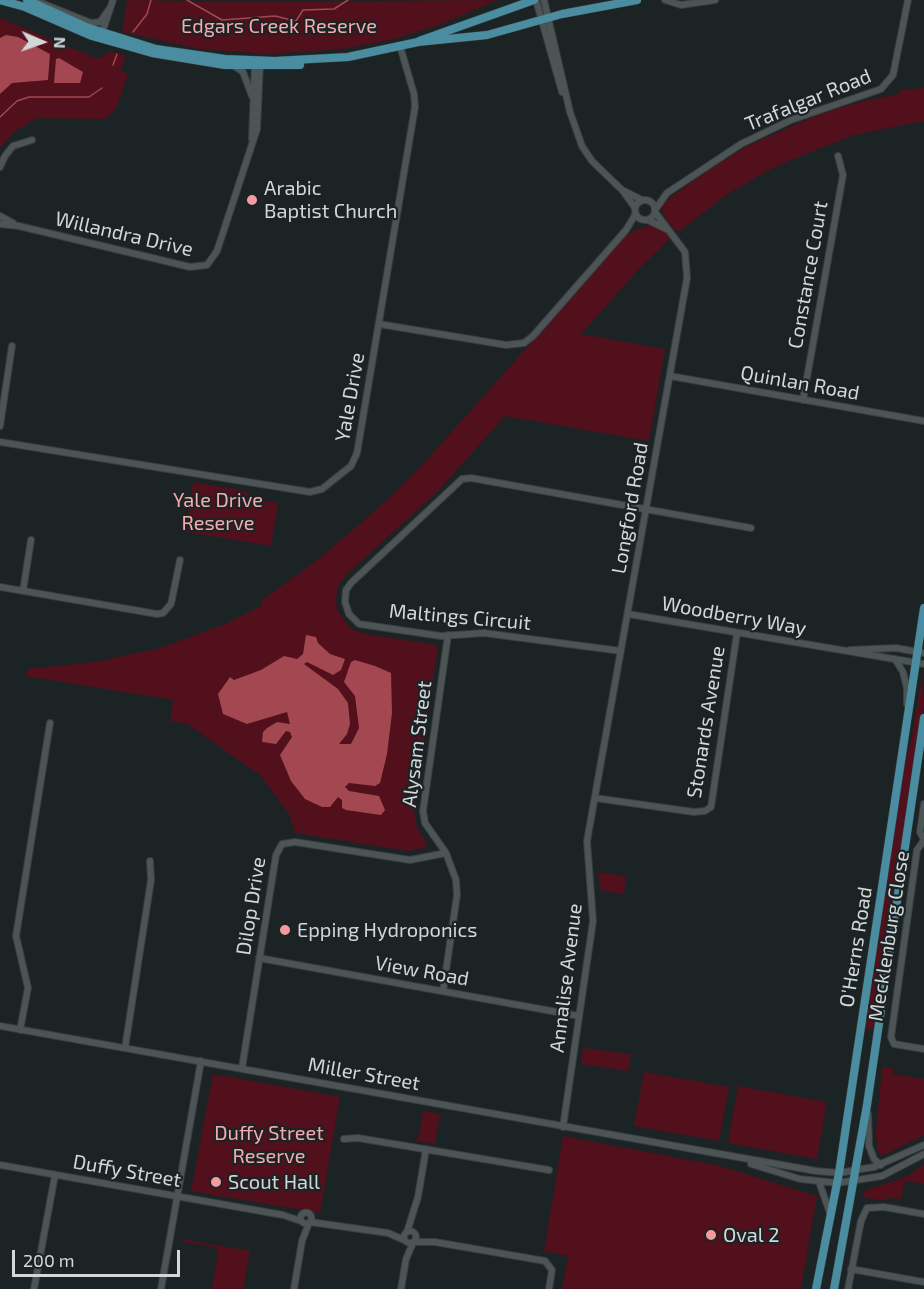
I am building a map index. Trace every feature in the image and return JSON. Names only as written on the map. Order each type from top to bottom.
[{"type":"main road","points":[[0,0],[102,36],[182,60],[234,66],[328,59],[418,42],[486,35],[545,19],[637,0]]},
{"type":"main road","points":[[27,0],[102,36],[181,54],[258,64]]},
{"type":"main road","points":[[418,42],[535,0]]},
{"type":"main road","name":"O'Herns Road","points":[[816,1289],[839,1173],[906,726],[920,663],[924,608]]},
{"type":"main road","name":"O'Herns Road","points":[[834,1289],[867,1105],[924,718]]},
{"type":"street","points":[[33,0],[94,24],[101,21],[110,8]]},
{"type":"street","points":[[102,36],[113,0]]},
{"type":"street","points":[[535,0],[545,19]]},
{"type":"street","points":[[544,0],[545,19],[570,112],[582,146],[592,161],[623,191],[635,212]]},
{"type":"street","points":[[665,0],[681,5],[715,0]]},
{"type":"street","name":"Trafalgar Road","points":[[645,200],[667,193],[720,156],[757,136],[816,110],[881,90],[893,75],[908,0]]},
{"type":"street","name":"Yale Drive","points":[[0,442],[265,486],[316,491],[351,466],[357,453],[415,101],[400,46]]},
{"type":"street","name":"Willandra Drive","points":[[251,152],[258,64]]},
{"type":"street","name":"Willandra Drive","points":[[0,224],[19,226],[190,267],[204,267],[215,257],[251,152],[260,112],[258,64]]},
{"type":"street","points":[[234,66],[246,77],[254,103]]},
{"type":"street","points":[[0,167],[9,150],[32,140]]},
{"type":"street","name":"Constance Court","points":[[803,400],[843,175],[838,156]]},
{"type":"street","points":[[379,324],[506,345],[524,343],[533,336],[626,230],[635,212],[645,200],[623,191]]},
{"type":"street","name":"Trafalgar Road","points":[[646,221],[667,193]]},
{"type":"street","name":"Longford Road","points":[[595,798],[688,269],[685,252],[645,200]]},
{"type":"street","name":"Longford Road","points":[[635,212],[646,221],[667,230]]},
{"type":"street","name":"Willandra Drive","points":[[0,216],[19,226]]},
{"type":"street","points":[[626,230],[646,221]]},
{"type":"street","points":[[0,426],[12,346]]},
{"type":"street","name":"Quinlan Road","points":[[670,376],[924,421]]},
{"type":"street","name":"Maltings Circuit","points":[[621,651],[484,633],[448,635],[359,624],[349,614],[345,602],[346,590],[351,582],[462,479],[471,478],[646,509]]},
{"type":"street","points":[[646,509],[751,528]]},
{"type":"street","points":[[23,591],[30,540]]},
{"type":"street","points":[[0,587],[157,614],[163,613],[171,604],[180,560]]},
{"type":"street","name":"Woodberry Way","points":[[628,614],[920,663]]},
{"type":"street","name":"Stonards Avenue","points":[[595,798],[694,812],[705,811],[711,807],[737,633]]},
{"type":"street","name":"Alysam Street","points":[[443,992],[457,895],[454,873],[446,853],[425,823],[423,811],[448,635]]},
{"type":"street","name":"Woodberry Way","points":[[836,650],[879,648],[921,652]]},
{"type":"street","points":[[895,659],[903,672],[907,688],[906,726]]},
{"type":"street","points":[[20,1030],[28,988],[16,936],[50,723]]},
{"type":"street","name":"Annalise Avenue","points":[[563,1127],[593,921],[587,841],[595,798]]},
{"type":"street","points":[[924,804],[920,832],[924,840]]},
{"type":"street","name":"Mecklenburg Close","points":[[924,840],[917,850],[891,1037],[894,1044],[924,1049]]},
{"type":"street","name":"Dilop Drive","points":[[242,1068],[279,847],[285,842],[410,860],[446,853]]},
{"type":"street","points":[[125,1048],[152,880],[150,861]]},
{"type":"street","name":"View Road","points":[[260,958],[579,1016]]},
{"type":"street","name":"Miller Street","points":[[0,1026],[806,1170],[839,1173],[882,1165],[924,1145]]},
{"type":"street","points":[[162,1289],[201,1061]]},
{"type":"street","points":[[867,1105],[869,1146],[874,1159],[882,1165]]},
{"type":"street","points":[[344,1139],[358,1137],[549,1170]]},
{"type":"street","points":[[401,1289],[426,1149]]},
{"type":"street","name":"Miller Street","points":[[722,1155],[787,1176],[837,1183],[882,1176],[924,1154]]},
{"type":"street","name":"Duffy Street","points":[[0,1165],[542,1260],[550,1265],[552,1270],[549,1289]]},
{"type":"street","points":[[34,1289],[54,1175]]},
{"type":"street","points":[[819,1182],[831,1216]]},
{"type":"street","points":[[848,1289],[861,1221],[869,1205],[924,1214]]},
{"type":"street","points":[[294,1289],[306,1220]]},
{"type":"street","points":[[852,1269],[924,1282]]},
{"type":"green space","name":"Edgars Creek Reserve","points":[[127,0],[248,2],[498,0],[439,25],[394,39],[343,49],[269,54],[200,49],[122,32]]},
{"type":"green space","points":[[0,18],[98,59],[111,51],[126,56],[121,71],[128,74],[116,109],[104,119],[38,118],[15,131],[0,148]]},
{"type":"green space","points":[[924,88],[924,121],[853,135],[777,166],[729,193],[678,232],[666,220],[661,208],[663,204],[698,177],[745,147],[822,113],[899,94],[900,90]]},
{"type":"green space","points":[[650,225],[657,226],[671,238],[637,271],[581,334],[665,349],[649,441],[505,416],[438,491],[347,574],[338,586],[337,610],[351,629],[366,634],[438,645],[414,810],[417,828],[426,842],[425,848],[408,851],[295,833],[289,814],[260,775],[187,724],[170,721],[173,700],[26,676],[27,669],[95,662],[160,648],[225,624],[261,606],[262,600],[320,558],[387,500],[426,461],[621,241],[633,231]]},
{"type":"green space","name":"Yale Drive Reserve","points":[[193,482],[246,491],[252,499],[278,503],[271,546],[186,532]]},
{"type":"green space","points":[[922,675],[924,705],[875,1030],[865,1029],[905,760],[911,742]]},
{"type":"green space","points":[[598,872],[626,876],[624,894],[601,891]]},
{"type":"green space","points":[[583,1048],[631,1054],[628,1071],[581,1064]]},
{"type":"green space","points":[[882,1067],[893,1068],[892,1074],[924,1079],[924,1135],[882,1156],[878,1152],[876,1133]]},
{"type":"green space","points":[[644,1072],[729,1087],[719,1141],[634,1126]]},
{"type":"green space","name":"Duffy Street Reserve","points":[[213,1074],[340,1097],[320,1213],[191,1191]]},
{"type":"green space","points":[[738,1086],[827,1102],[817,1159],[728,1143]]},
{"type":"green space","points":[[423,1111],[440,1114],[435,1141],[437,1144],[415,1141],[418,1139]]},
{"type":"green space","points":[[563,1136],[720,1166],[817,1196],[801,1289],[562,1289],[568,1256],[544,1251]]},
{"type":"green space","points":[[924,1164],[924,1184],[905,1181],[900,1203],[899,1199],[887,1197],[886,1201],[862,1197],[866,1190],[906,1177]]},
{"type":"green space","points":[[184,1239],[250,1251],[243,1289],[212,1289],[218,1251],[215,1247],[183,1242]]},
{"type":"shaded area","points":[[6,35],[18,37],[50,54],[48,80],[12,83],[0,94],[0,38]]},
{"type":"shaded area","points":[[59,58],[83,72],[80,83],[54,83],[56,59]]},
{"type":"shaded area","points":[[306,635],[316,637],[318,643],[330,654],[345,659],[341,670],[333,675],[307,662],[304,664],[338,689],[348,703],[350,724],[347,734],[339,744],[351,744],[359,728],[355,696],[344,682],[351,662],[355,660],[391,673],[392,713],[387,754],[380,783],[375,786],[349,783],[345,787],[349,791],[379,796],[385,810],[381,815],[346,810],[342,808],[342,800],[338,797],[330,807],[322,807],[305,799],[291,781],[280,755],[292,737],[290,732],[286,731],[276,744],[262,742],[263,732],[267,728],[277,722],[290,724],[287,712],[247,724],[223,714],[218,694],[230,677],[234,680],[261,670],[284,656],[297,659],[303,654]]},
{"type":"waterway","points":[[133,32],[147,14],[151,0]]},
{"type":"waterway","points":[[187,0],[222,20],[275,16],[296,21],[303,10],[334,9],[348,0]]},
{"type":"waterway","points":[[113,65],[117,54]]},
{"type":"waterway","points":[[0,117],[17,101],[29,97],[89,97],[102,88]]},
{"type":"place","name":"Arabic Baptist Church","points":[[252,200]]},
{"type":"place","name":"Epping Hydroponics","points":[[285,930]]},
{"type":"place","name":"Scout Hall","points":[[216,1182]]},
{"type":"place","name":"Oval 2","points":[[711,1235]]}]
